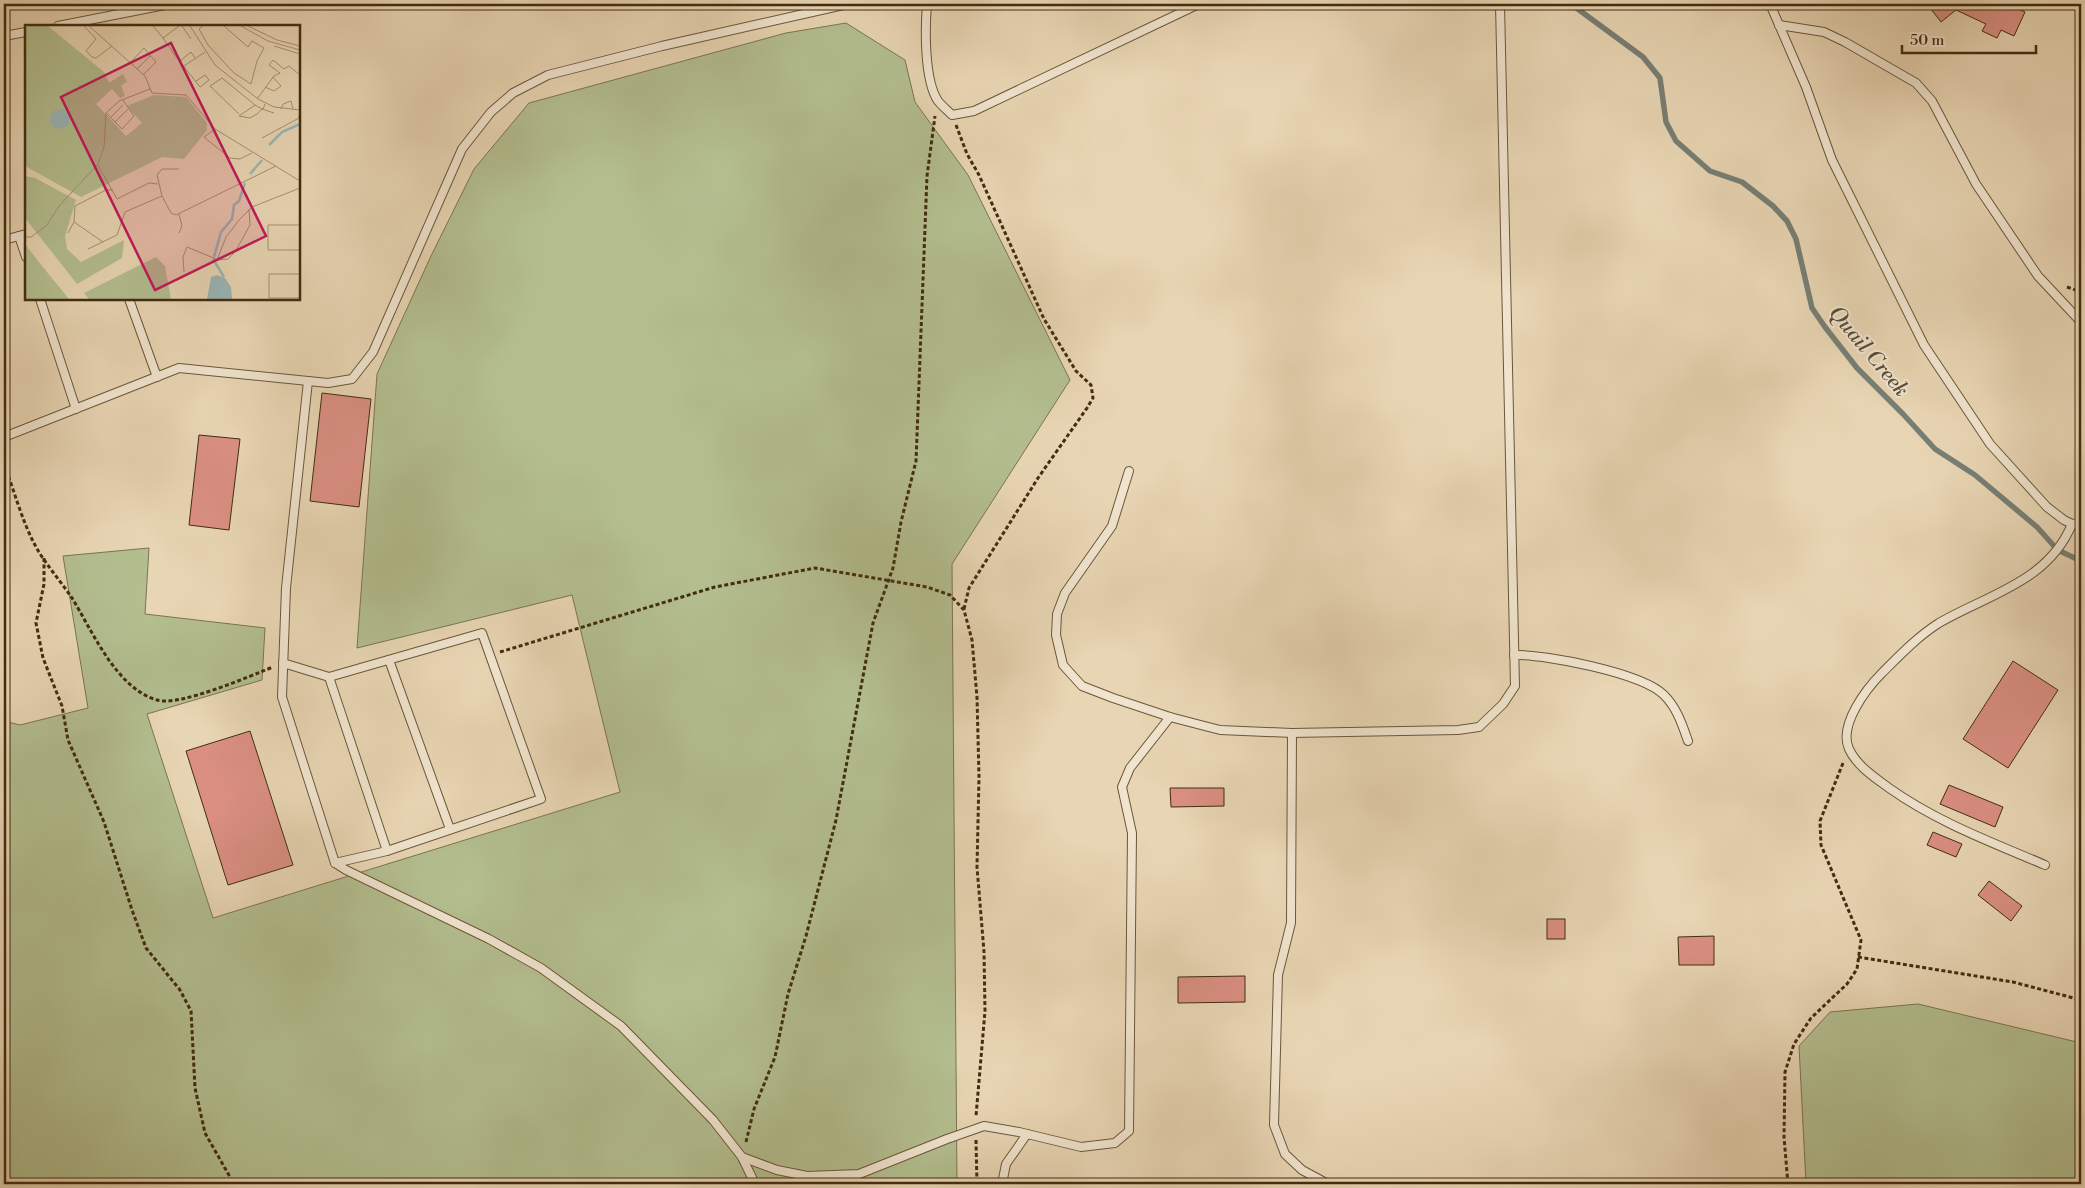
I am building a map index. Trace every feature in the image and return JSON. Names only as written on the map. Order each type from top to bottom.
[{"type":"lane","points":[[63,25],[170,4]]},
{"type":"lane","points":[[4,437],[180,368],[328,383],[352,379],[373,352],[462,149],[491,112],[513,93],[548,75],[662,46],[848,4]]},
{"type":"lane","points":[[928,4],[925,29],[928,71],[938,100],[952,115],[974,111],[1199,4]]},
{"type":"lane","points":[[1129,471],[1112,526],[1065,593],[1056,614],[1056,636],[1063,665],[1082,686],[1170,717],[1220,730],[1292,733],[1458,730],[1478,727],[1503,704],[1515,686],[1500,4]]},
{"type":"lane","points":[[1770,4],[1806,87],[1832,160],[1924,345],[1990,444],[2047,507],[2072,524],[2081,523]]},
{"type":"lane","points":[[1779,25],[1824,32],[1916,83],[1932,101],[1976,184],[2038,276],[2081,322]]},
{"type":"lane","points":[[4,36],[25,32]]},
{"type":"lane","points":[[4,240],[23,235],[25,250]]},
{"type":"lane","points":[[40,300],[76,409]]},
{"type":"lane","points":[[129,300],[157,377]]},
{"type":"lane","points":[[308,381],[286,588],[282,697],[336,863],[346,870],[489,939],[542,968],[621,1026],[713,1120],[742,1157],[755,1184]]},
{"type":"lane","points":[[2045,865],[1947,824],[1912,804],[1866,772],[1848,748],[1848,729],[1856,707],[1871,684],[1915,640],[1940,623],[2028,577],[2047,563],[2066,539],[2072,524]]},
{"type":"lane","points":[[283,663],[329,677],[482,633],[540,799],[387,851],[336,863]]},
{"type":"lane","points":[[1514,655],[1532,655],[1619,673],[1644,682],[1663,694],[1679,715],[1688,742]]},
{"type":"lane","points":[[390,660],[450,829]]},
{"type":"lane","points":[[329,677],[387,851]]},
{"type":"lane","points":[[742,1157],[777,1170],[807,1176],[858,1174],[984,1126],[1081,1147],[1115,1143],[1129,1131],[1132,832],[1122,787],[1130,768],[1170,717]]},
{"type":"lane","points":[[1292,733],[1291,923],[1278,975],[1274,1125],[1285,1154],[1302,1170],[1328,1184]]},
{"type":"lane","points":[[1002,1184],[1006,1164],[1027,1134]]},
{"type":"path","points":[[742,1157],[754,1109],[775,1057],[788,994],[806,936],[836,820],[873,623],[893,568],[901,522],[916,461],[927,176],[938,100]]},
{"type":"path","points":[[952,115],[967,154],[979,175],[1044,319],[1076,371],[1091,385],[1092,398],[1088,408],[1038,478],[969,588],[964,610],[972,640],[977,697],[979,777],[977,867],[984,952],[985,1011],[975,1129],[977,1184]]},
{"type":"path","points":[[4,464],[35,545],[72,598],[97,642],[130,686],[158,701],[200,695],[283,663]]},
{"type":"path","points":[[44,558],[44,584],[36,623],[43,658],[62,706],[68,740],[104,822],[146,948],[180,990],[191,1011],[195,1088],[205,1133],[234,1184]]},
{"type":"path","points":[[490,655],[715,587],[815,568],[927,587],[950,595],[964,610]]},
{"type":"path","points":[[1788,1184],[1784,1137],[1784,1072],[1794,1044],[1811,1018],[1847,984],[1857,969],[1861,940],[1821,845],[1820,821],[1848,748]]},
{"type":"path","points":[[1858,957],[2012,982],[2081,1000]]},
{"type":"green space","points":[[846,23],[905,60],[915,102],[968,175],[1070,380],[952,564],[957,1184],[4,1184],[4,721],[20,725],[88,708],[63,556],[149,548],[145,614],[265,628],[262,680],[147,714],[213,918],[620,792],[572,595],[357,648],[377,374],[431,256],[474,169],[529,103],[786,33]]},
{"type":"green space","points":[[1918,1004],[2081,1043],[2081,1184],[1806,1184],[1799,1046],[1830,1012]]},
{"type":"building","points":[[1927,4],[2008,4],[2025,12],[2014,36],[2001,30],[1997,38],[1982,31],[1986,24],[1956,10],[1941,22]]},
{"type":"building","points":[[322,393],[371,399],[359,507],[310,501]]},
{"type":"building","points":[[199,435],[240,439],[229,530],[189,525]]},
{"type":"building","points":[[2013,661],[2058,690],[2008,768],[1963,739]]},
{"type":"building","points":[[250,731],[293,865],[228,885],[186,751]]},
{"type":"building","points":[[1949,785],[2003,807],[1995,827],[1940,804]]},
{"type":"building","points":[[1170,788],[1224,788],[1224,806],[1171,807]]},
{"type":"building","points":[[1933,832],[1962,844],[1956,857],[1927,845]]},
{"type":"building","points":[[1989,881],[2022,906],[2011,921],[1978,895]]},
{"type":"building","points":[[1547,919],[1565,919],[1565,939],[1547,939]]},
{"type":"building","points":[[1714,936],[1714,965],[1679,965],[1678,937]]},
{"type":"building","points":[[1245,976],[1245,1002],[1178,1003],[1178,977]]},
{"type":"waterway","name":"Quail Creek","points":[[1571,4],[1643,57],[1660,78],[1666,122],[1676,141],[1710,171],[1742,182],[1773,206],[1787,221],[1796,239],[1812,308],[1857,368],[1935,449],[1975,475],[2037,527],[2054,546]]},
{"type":"waterway","name":"Quail Creek","points":[[2062,552],[2081,561]]}]
